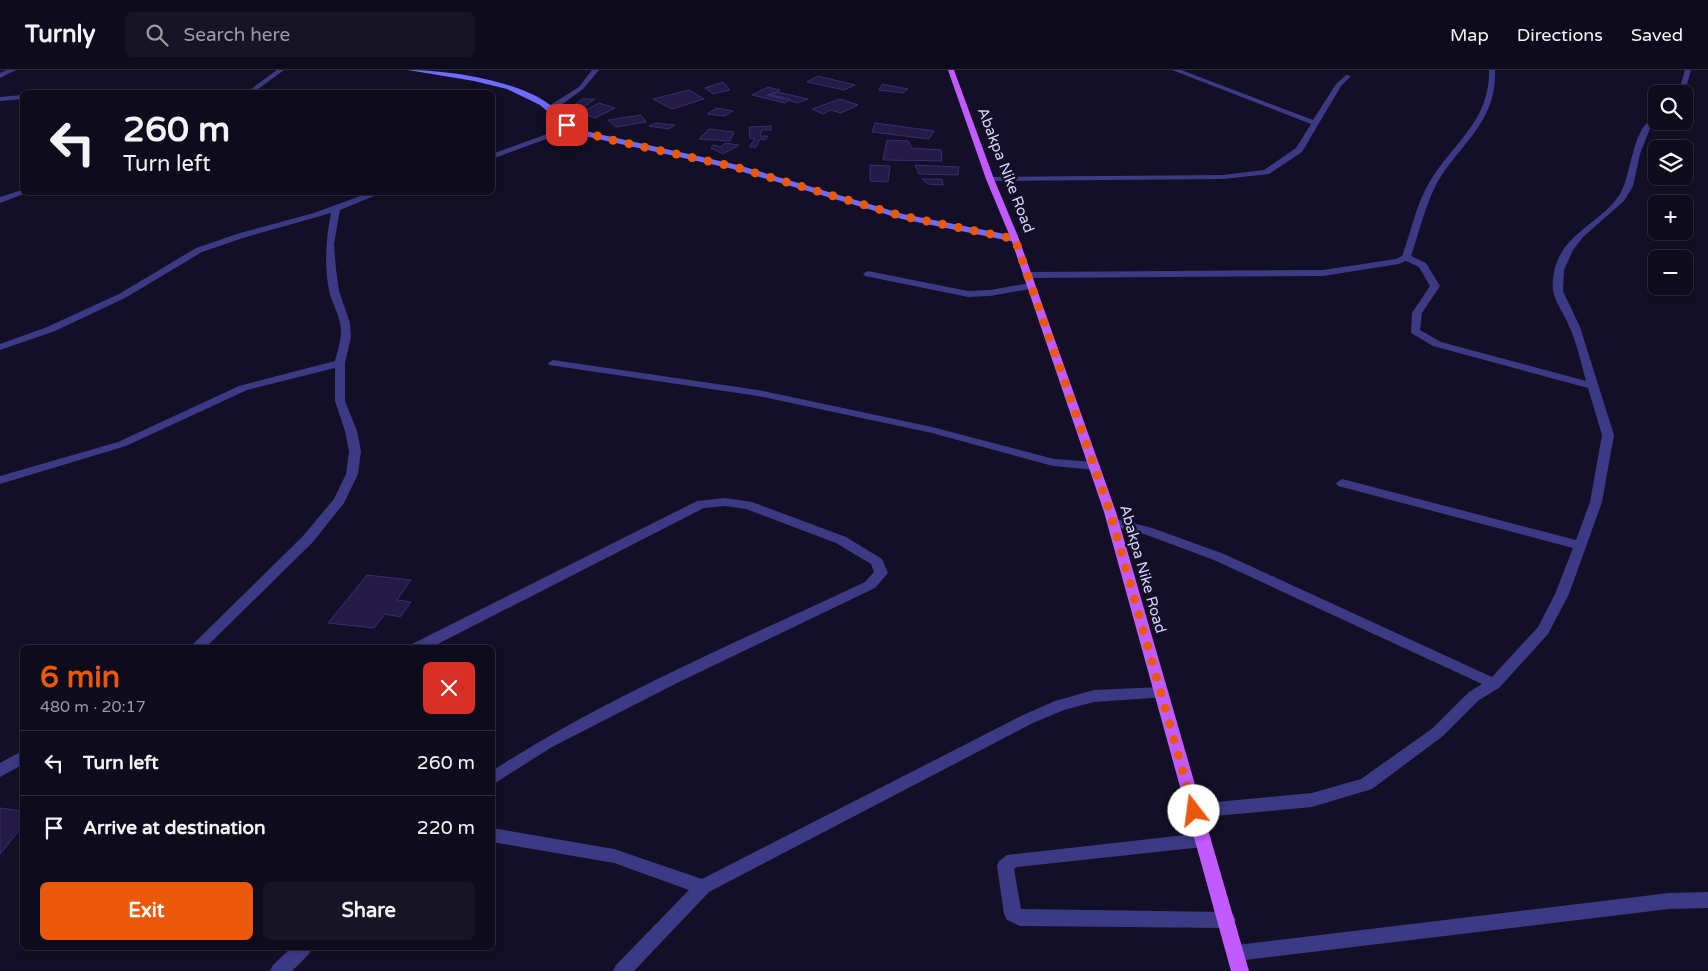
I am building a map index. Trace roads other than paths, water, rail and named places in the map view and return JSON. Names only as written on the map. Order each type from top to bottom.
[{"type":"main road","name":"Abakpa Nike Road","points":[[951,70],[990,180],[1015,239],[1113,522],[1240,971]]},
{"type":"street","points":[[0,76],[13,70]]},
{"type":"street","points":[[253,90],[281,70]]},
{"type":"street","points":[[411,70],[502,86],[543,103],[572,128],[603,138],[735,167],[902,216],[1015,239]]},
{"type":"street","points":[[550,109],[581,88],[596,70]]},
{"type":"street","points":[[1175,70],[1314,123]]},
{"type":"street","points":[[1406,257],[1434,184],[1470,134],[1492,96],[1494,81],[1492,70]]},
{"type":"street","points":[[1683,85],[1688,70]]},
{"type":"street","points":[[990,180],[1214,177],[1266,172],[1298,150],[1338,85],[1348,76]]},
{"type":"street","points":[[0,99],[20,97]]},
{"type":"street","points":[[1194,811],[1312,800],[1366,784],[1438,732],[1474,696],[1494,684],[1543,630],[1562,594],[1596,502],[1608,435],[1574,327],[1558,291],[1559,270],[1569,249],[1580,235],[1620,201],[1629,186],[1636,154],[1648,125]]},
{"type":"street","points":[[495,156],[572,128]]},
{"type":"street","points":[[0,200],[20,194]]},
{"type":"street","points":[[0,347],[51,329],[122,296],[199,250],[242,235],[336,208],[372,195]]},
{"type":"street","points":[[199,645],[308,539],[340,500],[352,474],[355,451],[351,430],[340,401],[340,363],[346,337],[345,323],[334,291],[330,244],[336,208]]},
{"type":"street","points":[[868,274],[968,294],[990,293],[1028,281],[1323,273],[1383,264],[1406,257],[1423,265],[1434,286],[1417,313],[1415,331],[1437,344],[1593,386]]},
{"type":"street","points":[[0,480],[122,444],[243,388],[340,363]]},
{"type":"street","points":[[554,364],[758,393],[932,430],[1029,454],[1053,462],[1095,466]]},
{"type":"street","points":[[1342,483],[1579,545]]},
{"type":"street","points":[[423,645],[701,504],[725,502],[748,505],[841,540],[877,562],[881,573],[870,585],[670,680],[565,734],[495,777]]},
{"type":"street","points":[[1113,522],[1148,530],[1219,557],[1494,684]]},
{"type":"street","points":[[622,971],[703,887],[1028,718],[1060,705],[1094,696],[1162,693]]},
{"type":"street","points":[[0,771],[20,758]]},
{"type":"street","points":[[495,836],[614,856],[703,887]]},
{"type":"street","points":[[1203,840],[1013,860],[1005,866],[1013,914],[1020,918],[1226,920]]},
{"type":"street","points":[[1236,953],[1670,901],[1708,900]]},
{"type":"street","points":[[279,971],[301,950]]}]
